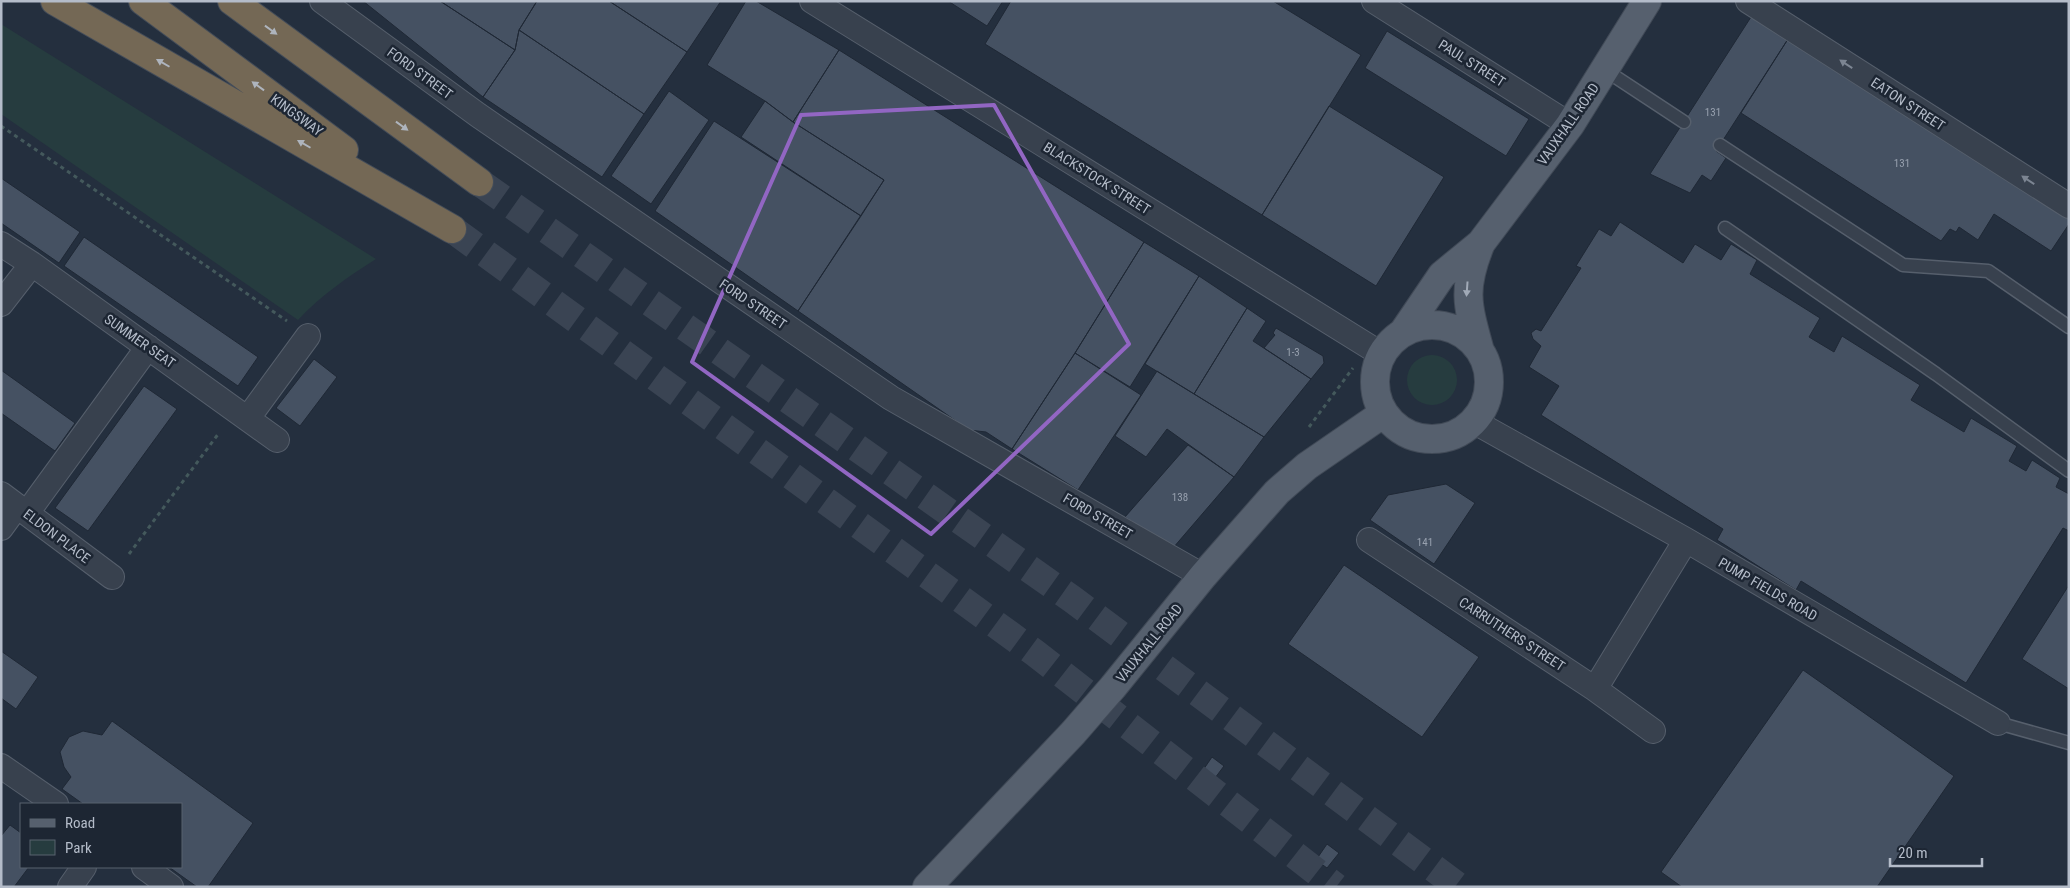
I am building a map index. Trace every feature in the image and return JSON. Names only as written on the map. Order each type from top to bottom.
[{"type":"highway","name":"KINGSWAY","points":[[55,1],[452,229],[142,1]]},
{"type":"highway","points":[[232,1],[479,182]]},
{"type":"main road","name":"VAUXHALL ROAD","points":[[1404,331],[1442,275],[1481,243],[1570,125],[1647,1]]},
{"type":"main road","name":"VAUXHALL ROAD","points":[[1480,351],[1468,310],[1467,297],[1468,277],[1481,243]]},
{"type":"main road","points":[[1422,325],[1437,325],[1454,329],[1470,340],[1480,351],[1486,365],[1488,387],[1484,406],[1473,421],[1461,431],[1447,437],[1430,438],[1412,435],[1395,426],[1384,413],[1377,399],[1374,386],[1375,370],[1381,354],[1392,340],[1404,331],[1422,325]]},
{"type":"main road","name":"VAUXHALL ROAD","points":[[927,887],[1073,733],[1203,576],[1277,492],[1307,466],[1384,413]]},
{"type":"street","name":"FORD STREET","points":[[322,1],[478,115],[891,398],[1203,576]]},
{"type":"street","name":"BLACKSTOCK STREET","points":[[812,1],[1381,354]]},
{"type":"street","name":"PAUL STREET","points":[[1374,1],[1570,125]]},
{"type":"street","name":"EATON STREET","points":[[1748,1],[2069,206]]},
{"type":"street","name":"SUMMER SEAT","points":[[1,244],[148,346],[278,440]]},
{"type":"street","points":[[1,304],[32,264]]},
{"type":"street","points":[[242,414],[308,336]]},
{"type":"street","points":[[1,528],[15,505],[148,346]]},
{"type":"street","name":"PUMP FIELDS ROAD","points":[[1473,421],[1686,540],[1998,723]]},
{"type":"street","name":"ELDON PLACE","points":[[15,505],[112,577]]},
{"type":"street","name":"CARRUTHERS STREET","points":[[1369,540],[1596,690],[1653,731]]},
{"type":"street","points":[[1596,690],[1686,540]]},
{"type":"street","points":[[1,766],[55,803]]},
{"type":"street","points":[[70,887],[83,868]]},
{"type":"street","points":[[145,868],[171,887]]},
{"type":"lane","points":[[1605,70],[1684,122]]},
{"type":"lane","points":[[1720,145],[1903,265],[1988,271],[2069,327]]},
{"type":"lane","points":[[1725,228],[1936,374],[2069,471]]},
{"type":"lane","name":"PUMP FIELDS ROAD","points":[[1998,723],[2069,743]]},
{"type":"path","points":[[1,126],[308,336]]},
{"type":"path","points":[[112,577],[242,414]]},
{"type":"highlighted area","points":[[994,105],[1129,344],[931,534],[692,362],[801,115]]},
{"type":"green space","points":[[1,24],[376,259],[325,294],[298,320],[1,114]]},
{"type":"green space","points":[[1427,355],[1437,355],[1450,362],[1457,375],[1457,385],[1450,398],[1437,405],[1427,405],[1418,401],[1411,394],[1407,385],[1407,375],[1411,366],[1418,359]]},
{"type":"building","points":[[363,1],[440,1],[515,50],[483,97]]},
{"type":"building","points":[[440,1],[537,1],[519,30],[515,50]]},
{"type":"building","points":[[537,1],[609,1],[687,52],[644,114],[519,30]]},
{"type":"building","points":[[609,1],[721,1],[687,52]]},
{"type":"building","points":[[746,1],[756,1],[839,50],[793,122],[765,101],[707,65]]},
{"type":"building","points":[[948,1],[1003,1],[987,26]]},
{"type":"building","points":[[1011,1],[1273,1],[1361,55],[1262,215],[985,44]]},
{"type":"building","points":[[1751,17],[1788,39],[1716,151],[1726,158],[1711,181],[1702,175],[1690,193],[1650,174]]},
{"type":"building","points":[[519,30],[644,114],[602,177],[483,97],[515,50]]},
{"type":"building","points":[[1387,31],[1529,119],[1506,156],[1365,68]]},
{"type":"building","points":[[1788,39],[2069,219],[2069,224],[2051,251],[1994,214],[1978,240],[1959,227],[1956,232],[1950,229],[1941,241],[1741,113]]},
{"type":"building","points":[[839,50],[1144,242],[1075,353],[1012,449],[986,432],[969,430],[798,311],[884,180],[793,122]]},
{"type":"building","points":[[669,91],[709,120],[651,204],[611,176]]},
{"type":"building","points":[[765,101],[793,122],[884,180],[861,216],[741,137]]},
{"type":"building","points":[[1329,106],[1444,177],[1376,286],[1262,215]]},
{"type":"building","points":[[714,121],[861,216],[798,311],[655,211]]},
{"type":"building","points":[[1,178],[80,232],[59,263],[1,223]]},
{"type":"building","points":[[1620,222],[1683,263],[1695,244],[1721,260],[1731,244],[1757,260],[1750,274],[1820,318],[1809,337],[1834,352],[1842,336],[1920,385],[1911,400],[1964,432],[1971,418],[2017,446],[2009,461],[2026,471],[2032,460],[2060,478],[2056,487],[2069,494],[2069,531],[2063,528],[1966,683],[1801,581],[1796,590],[1717,540],[1723,529],[1541,415],[1559,386],[1529,367],[1541,346],[1533,339],[1531,333],[1536,329],[1541,331],[1581,268],[1576,266],[1599,229],[1611,236]]},
{"type":"building","points":[[84,237],[258,357],[238,386],[64,266]]},
{"type":"building","points":[[1144,242],[1199,276],[1130,387],[1075,353]]},
{"type":"building","points":[[1199,276],[1247,308],[1194,394],[1145,364]]},
{"type":"building","points":[[1247,308],[1266,321],[1253,341],[1311,379],[1264,437],[1194,394]]},
{"type":"building","points":[[1276,328],[1323,356],[1324,363],[1311,379],[1264,348],[1275,335],[1273,333]]},
{"type":"building","points":[[1075,353],[1141,395],[1078,490],[1012,449]]},
{"type":"building","points":[[314,359],[337,377],[300,426],[276,408]]},
{"type":"building","points":[[1,370],[75,423],[55,451],[1,413]]},
{"type":"building","points":[[1157,371],[1264,437],[1234,477],[1167,429],[1146,457],[1115,436]]},
{"type":"building","points":[[144,386],[177,409],[88,531],[55,508]]},
{"type":"building","points":[[1188,445],[1234,477],[1173,548],[1125,517]]},
{"type":"building","points":[[1446,484],[1475,503],[1434,564],[1370,520],[1388,495]]},
{"type":"building","points":[[1344,565],[1479,657],[1422,737],[1288,644]]},
{"type":"building","points":[[2069,585],[2069,689],[2022,659]]},
{"type":"building","points":[[1,651],[38,677],[16,709],[1,698]]},
{"type":"building","points":[[1803,670],[1954,776],[1877,887],[1682,887],[1661,872]]},
{"type":"building","points":[[112,721],[253,823],[208,887],[197,887],[170,868],[182,868],[182,803],[82,803],[62,789],[71,777],[64,767],[60,752],[69,737],[83,731],[102,735]]},
{"type":"building","points":[[1212,757],[1224,766],[1212,782],[1201,773]]},
{"type":"building","points":[[10,825],[20,832],[20,868],[28,868],[14,887],[1,887],[1,836]]},
{"type":"building","points":[[1327,844],[1339,853],[1327,868],[1316,860]]},
{"type":"tunnel","points":[[479,182],[1072,599],[1459,887]]},
{"type":"tunnel","points":[[452,229],[1035,653],[1336,887]]}]
